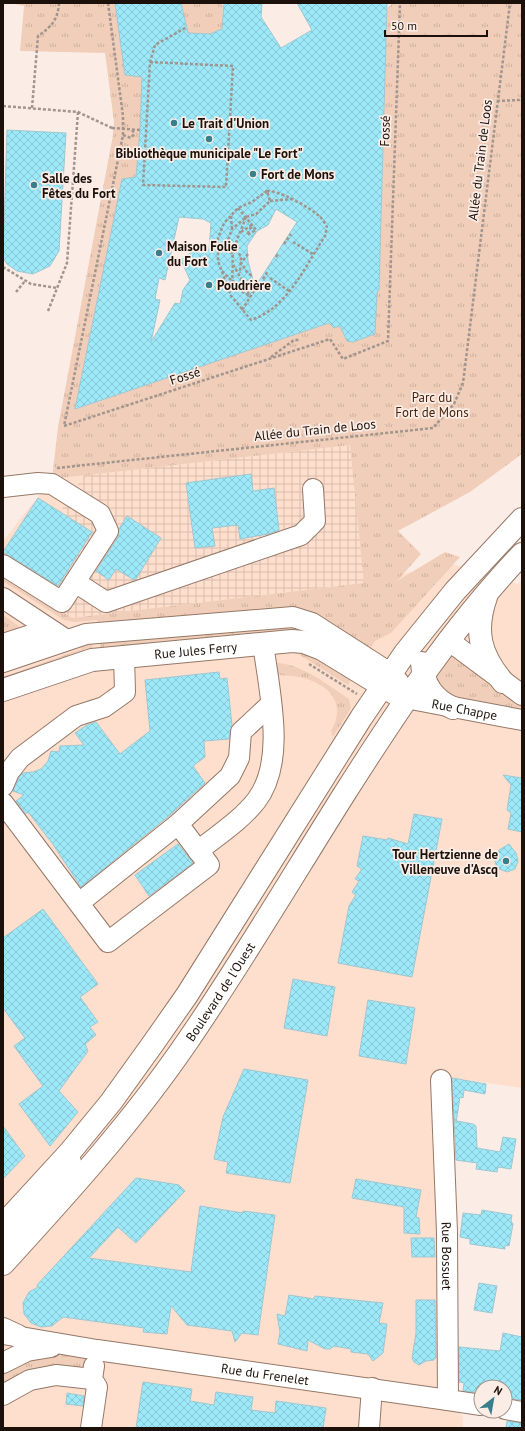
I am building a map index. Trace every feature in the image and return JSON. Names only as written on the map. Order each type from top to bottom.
[{"type":"main road","name":"Boulevard de l'Ouest","points":[[3,1264],[76,1185],[134,1115],[188,1040],[250,942],[393,685],[424,674],[437,635],[472,572],[522,519]]},
{"type":"main road","points":[[437,635],[522,534]]},
{"type":"main road","name":"Boulevard de l'Ouest","points":[[3,1225],[70,1152],[110,1102],[187,995],[393,685],[437,635],[488,592],[522,554]]},
{"type":"main road","points":[[488,592],[481,612],[480,636],[486,658],[503,682]]},
{"type":"main road","name":"Rue Jules Ferry","points":[[3,690],[85,661],[124,656],[292,641],[310,644],[393,685]]},
{"type":"main road","points":[[424,674],[434,696],[443,704],[453,708]]},
{"type":"street","points":[[3,487],[38,483],[52,484],[100,514],[108,531],[62,602],[3,565]]},
{"type":"street","points":[[75,582],[106,602],[301,534],[315,521],[313,489]]},
{"type":"street","points":[[3,598],[66,639]]},
{"type":"street","name":"Rue Chappe","points":[[3,662],[66,639],[94,633],[293,617],[312,623],[393,685],[423,703],[522,720]]},
{"type":"street","points":[[3,644],[40,634],[66,639]]},
{"type":"street","points":[[437,635],[522,695]]},
{"type":"street","points":[[198,851],[244,815],[265,786],[273,758],[274,732],[263,643]]},
{"type":"street","points":[[3,786],[9,772],[20,758],[76,716],[104,707],[125,692],[124,656]]},
{"type":"street","points":[[79,903],[178,824],[230,776],[239,758],[240,732],[270,705]]},
{"type":"street","points":[[3,803],[108,942],[209,865],[178,824]]},
{"type":"street","name":"Rue Bossuet","points":[[441,1080],[447,1232],[448,1400]]},
{"type":"street","name":"Boulevard de l'Ouest","points":[[3,1245],[58,1180],[110,1102]]},
{"type":"street","name":"Rue du Frenelet","points":[[8,1333],[89,1349],[448,1400]]},
{"type":"street","name":"Rue du Frenelet","points":[[3,1362],[34,1348],[89,1349]]},
{"type":"street","points":[[89,1349],[92,1379],[97,1387],[91,1428]]},
{"type":"street","points":[[3,1395],[30,1380],[56,1375],[92,1379]]},
{"type":"street","points":[[369,1428],[372,1388]]},
{"type":"street","points":[[448,1400],[473,1404]]},
{"type":"path","points":[[32,108],[38,36],[51,27],[58,15],[59,3]]},
{"type":"path","name":"Fossé","points":[[108,3],[123,116],[123,135],[64,426],[330,339],[343,359],[388,341],[400,3]]},
{"type":"path","name":"Allée du Train de Loos","points":[[56,468],[433,428],[454,404],[463,383],[510,3]]},
{"type":"path","points":[[150,62],[233,66],[226,187],[143,185],[150,62],[155,45],[187,27]]},
{"type":"path","points":[[497,101],[519,100],[522,98]]},
{"type":"path","points":[[3,106],[78,112],[112,128],[140,130]]},
{"type":"path","points":[[48,311],[67,263],[78,112]]},
{"type":"path","points":[[123,135],[132,138],[134,134],[132,129]]},
{"type":"path","points":[[274,191],[292,199],[320,216],[327,227],[325,236],[290,291],[277,306],[260,317],[251,320],[231,296],[220,269],[218,238],[224,224],[238,208],[252,202],[267,192],[274,191]]},
{"type":"path","points":[[267,192],[270,201]]},
{"type":"path","points":[[232,229],[246,217],[256,214],[270,201],[292,199]]},
{"type":"path","points":[[238,208],[257,231],[247,235],[252,225]]},
{"type":"path","points":[[218,252],[228,240],[232,229],[231,215]]},
{"type":"path","points":[[232,254],[235,250],[246,217]]},
{"type":"path","points":[[241,233],[252,225]]},
{"type":"path","points":[[284,244],[291,234]]},
{"type":"path","points":[[228,240],[233,265],[231,280]]},
{"type":"path","points":[[293,242],[313,254]]},
{"type":"path","points":[[235,250],[241,256],[242,263],[240,274]]},
{"type":"path","points":[[242,263],[248,254]]},
{"type":"path","points":[[242,263],[247,272],[253,277]]},
{"type":"path","points":[[233,265],[240,274],[250,297]]},
{"type":"path","points":[[3,267],[31,284],[57,288]]},
{"type":"path","points":[[220,269],[231,280],[237,289],[250,297]]},
{"type":"path","points":[[263,279],[268,271]]},
{"type":"path","points":[[270,278],[290,291]]},
{"type":"path","points":[[16,292],[25,280]]},
{"type":"path","points":[[242,310],[257,286]]},
{"type":"path","points":[[267,360],[294,340],[300,340]]},
{"type":"path","points":[[305,662],[355,693]]},
{"type":"shaded area","points":[[351,445],[364,583],[449,563],[518,584],[522,580],[522,1088],[432,1075],[439,1221],[438,1379],[463,1417],[463,1428],[3,1428],[3,541],[52,479]]},
{"type":"shaded area","points":[[351,445],[364,583],[72,618],[43,598],[53,584],[3,552],[38,498],[60,512],[84,475]]},
{"type":"green space","name":"Parc du Fort de Mons","points":[[10,3],[115,3],[125,75],[142,77],[136,177],[122,180],[75,409],[329,323],[334,328],[343,326],[345,330],[343,333],[347,341],[353,342],[375,334],[377,292],[379,290],[387,8],[393,3],[522,3],[522,454],[470,492],[398,531],[421,554],[397,581],[445,552],[460,557],[391,633],[375,641],[370,649],[310,612],[296,607],[98,627],[97,620],[75,622],[64,620],[3,581],[3,573],[72,618],[364,583],[350,445],[52,479],[58,427],[113,135],[114,122],[105,53],[20,51],[24,6]]},
{"type":"green space","points":[[181,3],[219,3],[223,5],[222,29],[210,34],[188,33]]},
{"type":"green space","points":[[3,615],[19,626],[19,629],[6,633],[3,631]]},
{"type":"green space","points":[[280,624],[300,627],[315,637],[101,652],[100,640]]},
{"type":"green space","points":[[92,641],[93,652],[3,682],[3,677],[81,649],[80,643]]},
{"type":"green space","points":[[296,648],[353,676],[348,685],[298,654],[291,652]]},
{"type":"green space","points":[[454,650],[522,700],[522,716],[457,705],[433,679]]},
{"type":"green space","points":[[269,663],[280,663],[301,669],[321,680],[349,699],[351,708],[333,737],[331,731],[335,722],[337,706],[330,692],[307,679],[270,674]]},
{"type":"green space","points":[[44,1351],[82,1354],[87,1359],[86,1368],[3,1388],[3,1369]]},
{"type":"building","points":[[115,3],[181,3],[188,33],[210,34],[222,29],[224,3],[262,3],[261,17],[281,48],[312,30],[297,3],[387,3],[379,290],[377,292],[375,334],[353,342],[347,341],[340,326],[334,328],[329,323],[75,409],[122,179],[136,177],[142,77],[125,75]],"holes":[[[276,209],[297,222],[255,287],[248,261],[247,246],[257,231],[268,225]],[[179,217],[203,219],[211,223],[209,250],[199,249],[193,251],[181,260],[190,280],[183,290],[180,304],[175,303],[151,342],[160,300],[155,299],[159,278],[165,280]]]},
{"type":"building","name":"Salle des Fêtes du Fort","points":[[7,130],[66,133],[59,251],[50,266],[33,274],[17,271],[7,264],[3,258]]},
{"type":"building","points":[[251,474],[253,491],[274,488],[279,530],[268,534],[240,539],[238,525],[212,528],[215,546],[195,548],[186,483]]},
{"type":"building","points":[[38,498],[92,532],[58,586],[3,552]]},
{"type":"building","points":[[127,516],[161,538],[136,579],[134,580],[116,569],[109,580],[96,571],[118,537],[119,529]]},
{"type":"building","points":[[219,672],[220,679],[227,678],[232,725],[229,739],[204,741],[205,757],[193,766],[205,783],[170,815],[81,887],[52,843],[28,812],[26,814],[16,801],[24,795],[13,791],[19,777],[23,773],[41,769],[48,761],[51,751],[59,752],[60,746],[84,745],[75,733],[87,725],[96,722],[120,754],[150,731],[145,680]]},
{"type":"building","points":[[503,775],[522,778],[522,832],[508,829],[511,813],[507,810],[511,785]]},
{"type":"building","points":[[414,814],[442,819],[412,977],[338,963],[349,906],[356,895],[352,892],[359,881],[355,879],[362,869],[357,866],[363,836],[387,840],[388,838],[408,844]]},
{"type":"building","points":[[178,844],[193,863],[149,896],[135,875]]},
{"type":"building","name":"Tour Hertzienne de Villeneuve d'Ascq","points":[[509,844],[516,853],[518,861],[515,869],[507,872],[497,868],[494,858],[499,850]]},
{"type":"building","points":[[43,909],[98,984],[80,997],[98,1022],[90,1027],[96,1035],[85,1044],[88,1051],[59,1091],[78,1112],[50,1146],[19,1104],[43,1086],[14,1046],[25,1038],[3,1008],[3,938]]},
{"type":"building","points":[[293,979],[335,987],[327,1036],[284,1028]]},
{"type":"building","points":[[368,1000],[415,1008],[406,1064],[359,1056]]},
{"type":"building","points":[[244,1069],[308,1080],[290,1183],[226,1173],[228,1162],[214,1159],[223,1117]]},
{"type":"building","points":[[452,1078],[486,1084],[485,1094],[464,1090],[463,1098],[460,1097],[456,1123],[457,1121],[476,1126],[477,1148],[500,1152],[503,1137],[516,1139],[511,1169],[498,1167],[497,1172],[476,1169],[477,1163],[456,1160]]},
{"type":"building","points":[[3,1126],[25,1156],[3,1179]]},
{"type":"building","points":[[136,1178],[179,1185],[185,1191],[136,1243],[118,1227],[89,1258],[191,1272],[200,1206],[243,1213],[243,1211],[275,1215],[258,1335],[242,1333],[235,1342],[232,1331],[187,1325],[171,1306],[167,1334],[143,1332],[144,1328],[63,1317],[52,1326],[41,1327],[31,1323],[24,1314],[23,1303],[29,1292],[38,1287],[37,1285]]},
{"type":"building","points":[[356,1179],[421,1190],[416,1217],[419,1218],[420,1234],[404,1233],[404,1207],[352,1198]]},
{"type":"building","points":[[482,1210],[512,1215],[511,1221],[513,1224],[509,1246],[505,1245],[505,1249],[470,1244],[470,1239],[460,1237],[463,1213],[481,1215]]},
{"type":"building","points":[[411,1238],[434,1238],[435,1257],[412,1257]]},
{"type":"building","points":[[479,1283],[497,1286],[492,1313],[474,1310]]},
{"type":"building","points":[[289,1295],[314,1299],[315,1296],[383,1303],[379,1323],[387,1324],[383,1353],[373,1361],[368,1354],[351,1352],[351,1349],[334,1346],[330,1349],[325,1349],[308,1340],[307,1351],[278,1344],[280,1332],[277,1314],[285,1316]]},
{"type":"building","points":[[416,1300],[435,1300],[436,1358],[419,1365],[414,1362],[412,1358],[416,1333]]},
{"type":"building","points":[[503,1333],[522,1337],[522,1400],[513,1399],[513,1379],[473,1379],[473,1392],[463,1391],[464,1383],[459,1382],[459,1347],[500,1351]]},
{"type":"building","points":[[143,1382],[192,1389],[190,1401],[214,1405],[216,1392],[253,1397],[251,1410],[275,1413],[276,1401],[326,1408],[323,1428],[136,1428]]},
{"type":"building","points":[[67,1393],[84,1396],[83,1406],[66,1404]]},
{"type":"building","points":[[507,1421],[522,1423],[522,1428],[506,1428]]},
{"type":"place","name":"Le Trait d'Union","points":[[174,123]]},
{"type":"place","name":"Bibliothèque municipale \"Le Fort\"","points":[[209,139]]},
{"type":"place","name":"Fort de Mons","points":[[253,174]]},
{"type":"place","name":"Salle des Fêtes du Fort","points":[[34,185]]},
{"type":"place","name":"Maison Folie du Fort","points":[[159,253]]},
{"type":"place","name":"Poudrière","points":[[209,285]]},
{"type":"place","name":"Tour Hertzienne de Villeneuve d'Ascq","points":[[506,861]]}]
